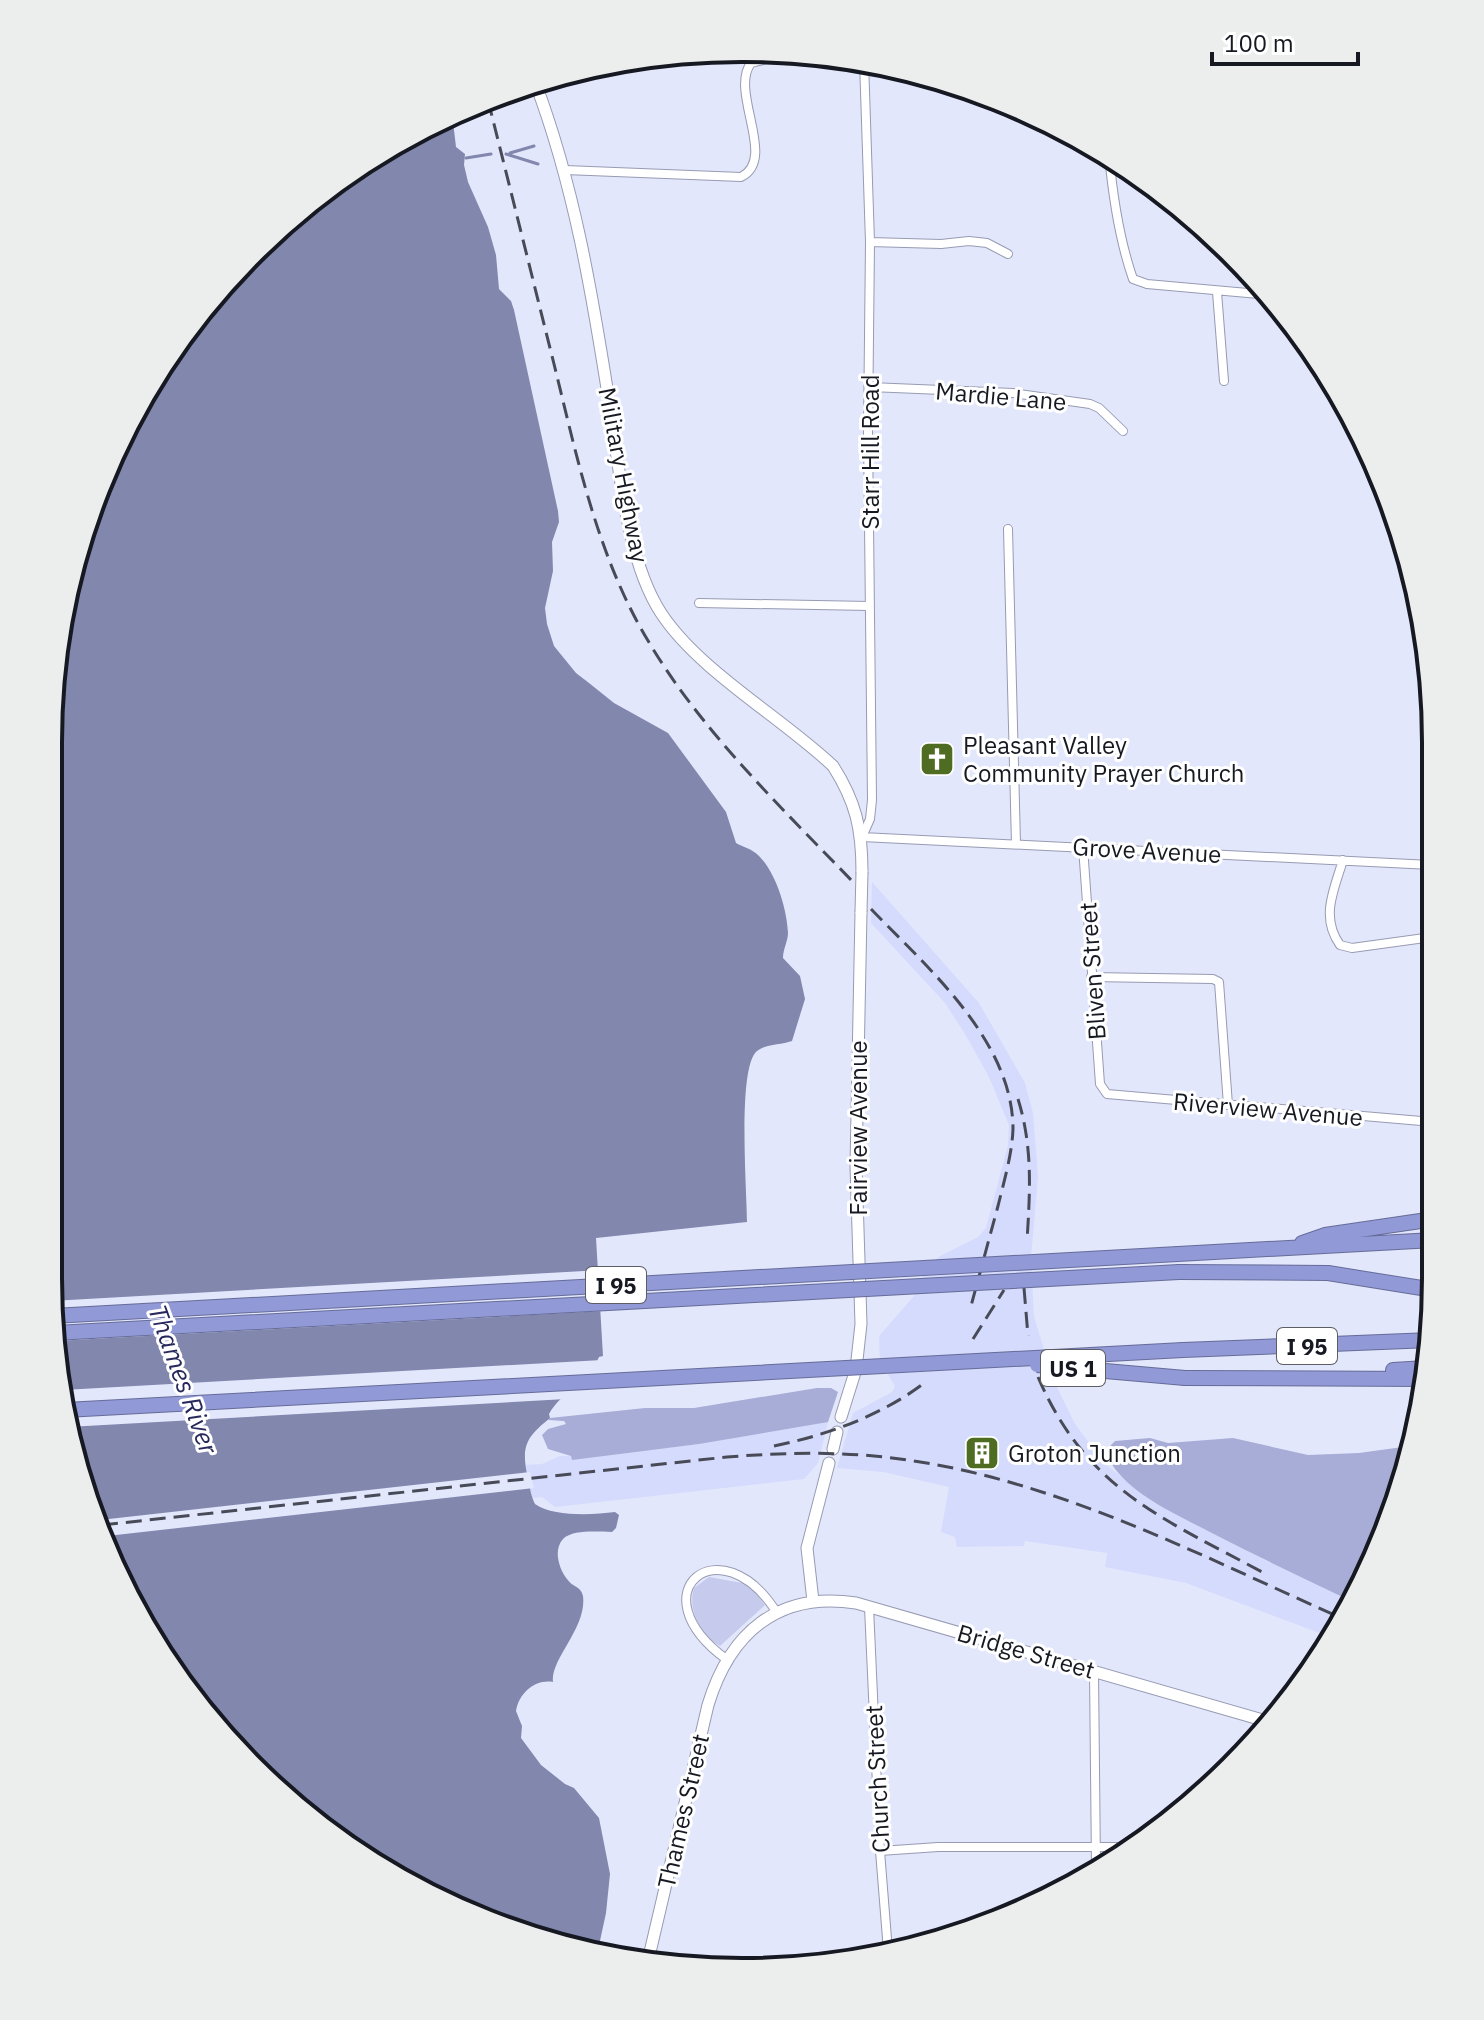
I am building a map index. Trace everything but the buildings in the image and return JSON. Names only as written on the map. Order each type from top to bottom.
[{"type":"highway","points":[[1283,1250],[1325,1235],[1422,1221]]},
{"type":"highway","name":"I 95","points":[[63,1315],[1422,1241]]},
{"type":"highway","points":[[64,1333],[1179,1272],[1328,1273],[1422,1288]]},
{"type":"highway","name":"I 95","points":[[75,1409],[961,1361],[1419,1340]]},
{"type":"highway","name":"US 1","points":[[961,1361],[1185,1378],[1261,1378],[1416,1369]]},
{"type":"highway","points":[[1261,1378],[1414,1379]]},
{"type":"street","points":[[565,170],[741,177],[749,173],[756,158],[744,77],[754,62]]},
{"type":"street","name":"Starr Hill Road","points":[[862,837],[870,819],[872,800],[870,242],[864,73]]},
{"type":"street","name":"Military Highway","points":[[539,93],[565,170],[592,295],[629,521],[650,595],[675,632],[709,665],[833,766],[849,796],[862,837]]},
{"type":"street","points":[[1111,171],[1117,222],[1133,279],[1147,284],[1253,294]]},
{"type":"street","points":[[870,242],[941,244],[969,241],[987,243],[1008,254]]},
{"type":"street","points":[[1217,292],[1224,381]]},
{"type":"street","name":"Mardie Lane","points":[[870,387],[1001,392],[1090,404],[1099,408],[1123,431]]},
{"type":"street","points":[[1008,529],[1016,844]]},
{"type":"street","points":[[699,603],[870,606]]},
{"type":"street","name":"Grove Avenue","points":[[862,837],[1422,864]]},
{"type":"street","name":"Fairview Avenue","points":[[841,1417],[856,1369],[861,1324],[856,1166],[862,837]]},
{"type":"street","name":"Bliven Street","points":[[1083,847],[1100,1084],[1105,1093]]},
{"type":"street","points":[[1343,860],[1328,917],[1332,934],[1340,945],[1352,948],[1422,938]]},
{"type":"street","points":[[1091,977],[1213,979],[1219,982],[1228,1105]]},
{"type":"street","name":"Riverview Avenue","points":[[1105,1093],[1422,1121]]},
{"type":"street","points":[[833,1449],[837,1432]]},
{"type":"street","points":[[813,1601],[807,1548],[829,1463]]},
{"type":"street","points":[[726,1659],[700,1638],[691,1621],[686,1596],[689,1583],[694,1578],[720,1570],[742,1576],[762,1590],[777,1613]]},
{"type":"street","name":"Bridge Street","points":[[726,1659],[754,1628],[777,1613],[813,1601],[843,1601],[1259,1719]]},
{"type":"street","name":"Church Street","points":[[869,1607],[887,1942]]},
{"type":"street","name":"Thames Street","points":[[650,1952],[708,1705],[726,1659]]},
{"type":"street","points":[[1094,1671],[1096,1858]]},
{"type":"street","points":[[880,1851],[938,1847],[1114,1847]]},
{"type":"shaded area","points":[[872,882],[979,1003],[1025,1083],[1033,1113],[1038,1177],[1031,1258],[1034,1317],[1054,1381],[1075,1424],[1105,1464],[1155,1502],[1342,1597],[1321,1634],[1186,1583],[1105,1567],[1107,1553],[1025,1541],[1024,1546],[957,1547],[955,1537],[941,1532],[949,1487],[883,1472],[837,1468],[853,1413],[892,1392],[895,1386],[880,1361],[879,1336],[914,1296],[928,1266],[940,1256],[978,1237],[986,1228],[1008,1145],[1009,1125],[989,1077],[965,1034],[945,1003],[871,923]]},
{"type":"shaded area","points":[[831,1388],[838,1392],[828,1422],[699,1444],[572,1460],[571,1456],[548,1449],[542,1435],[548,1429],[566,1424],[564,1421],[548,1420],[550,1418],[645,1408],[694,1408]]},
{"type":"shaded area","points":[[828,1422],[818,1463],[804,1479],[555,1507],[542,1497],[532,1498],[524,1465],[542,1464],[560,1456],[571,1456],[572,1459],[699,1444]]},
{"type":"shaded area","points":[[1150,1438],[1168,1443],[1233,1438],[1308,1455],[1401,1447],[1386,1497],[1342,1597],[1183,1518],[1135,1489],[1113,1466],[1110,1446],[1115,1441]]},
{"type":"shaded area","points":[[709,1577],[748,1584],[765,1605],[720,1646],[702,1629],[692,1605],[694,1588]]},
{"type":"water","name":"Thames River","points":[[454,126],[456,147],[465,154],[468,182],[488,227],[496,255],[499,289],[511,301],[514,310],[558,511],[559,522],[552,542],[553,571],[545,608],[554,646],[576,673],[614,703],[668,733],[726,812],[736,843],[753,851],[764,862],[775,881],[785,913],[788,933],[783,958],[800,976],[805,999],[792,1041],[760,1049],[751,1062],[745,1104],[747,1222],[596,1238],[603,1356],[554,1406],[550,1418],[535,1431],[525,1451],[535,1504],[563,1513],[615,1512],[619,1515],[612,1532],[573,1534],[560,1543],[558,1554],[564,1575],[583,1596],[580,1620],[557,1663],[553,1682],[534,1685],[521,1698],[516,1711],[522,1726],[521,1738],[541,1765],[574,1788],[599,1818],[610,1874],[600,1943],[523,1922],[441,1888],[364,1843],[328,1817],[261,1759],[203,1692],[177,1656],[132,1579],[98,1497],[85,1454],[75,1411],[63,1322],[63,698],[75,609],[98,523],[132,441],[153,402],[203,328],[231,294],[261,261],[328,203],[402,153]]},
{"type":"pier","points":[[602,1270],[604,1311],[65,1341],[63,1300]]},
{"type":"pier","points":[[602,1360],[591,1379],[566,1399],[79,1426],[72,1390]]},
{"type":"pier","points":[[530,1472],[534,1488],[113,1535],[107,1519]]},
{"type":"waterway","points":[[510,153],[534,146]]},
{"type":"waterway","points":[[466,158],[491,154]]},
{"type":"waterway","points":[[506,154],[538,164]]},
{"type":"railway","points":[[491,111],[580,470],[602,540],[630,607],[668,673],[717,736],[854,883]]},
{"type":"railway","points":[[871,909],[963,1008],[999,1066],[1009,1097],[1013,1129],[1009,1158],[971,1306]]},
{"type":"railway","points":[[1018,1099],[1028,1152],[1027,1241]]},
{"type":"railway","points":[[1024,1288],[1028,1336]]},
{"type":"railway","points":[[973,1339],[1004,1290]]},
{"type":"railway","points":[[1038,1377],[1057,1415],[1079,1447],[1104,1474],[1160,1516],[1262,1572]]},
{"type":"railway","points":[[774,1446],[814,1436],[873,1414],[927,1381]]},
{"type":"railway","points":[[109,1524],[727,1457],[798,1453],[867,1455],[971,1472],[1081,1505],[1333,1614]]},
{"type":"place","name":"Pleasant Valley Community Prayer Church","points":[[937,759]]},
{"type":"place","name":"Groton Junction","points":[[982,1453]]}]
